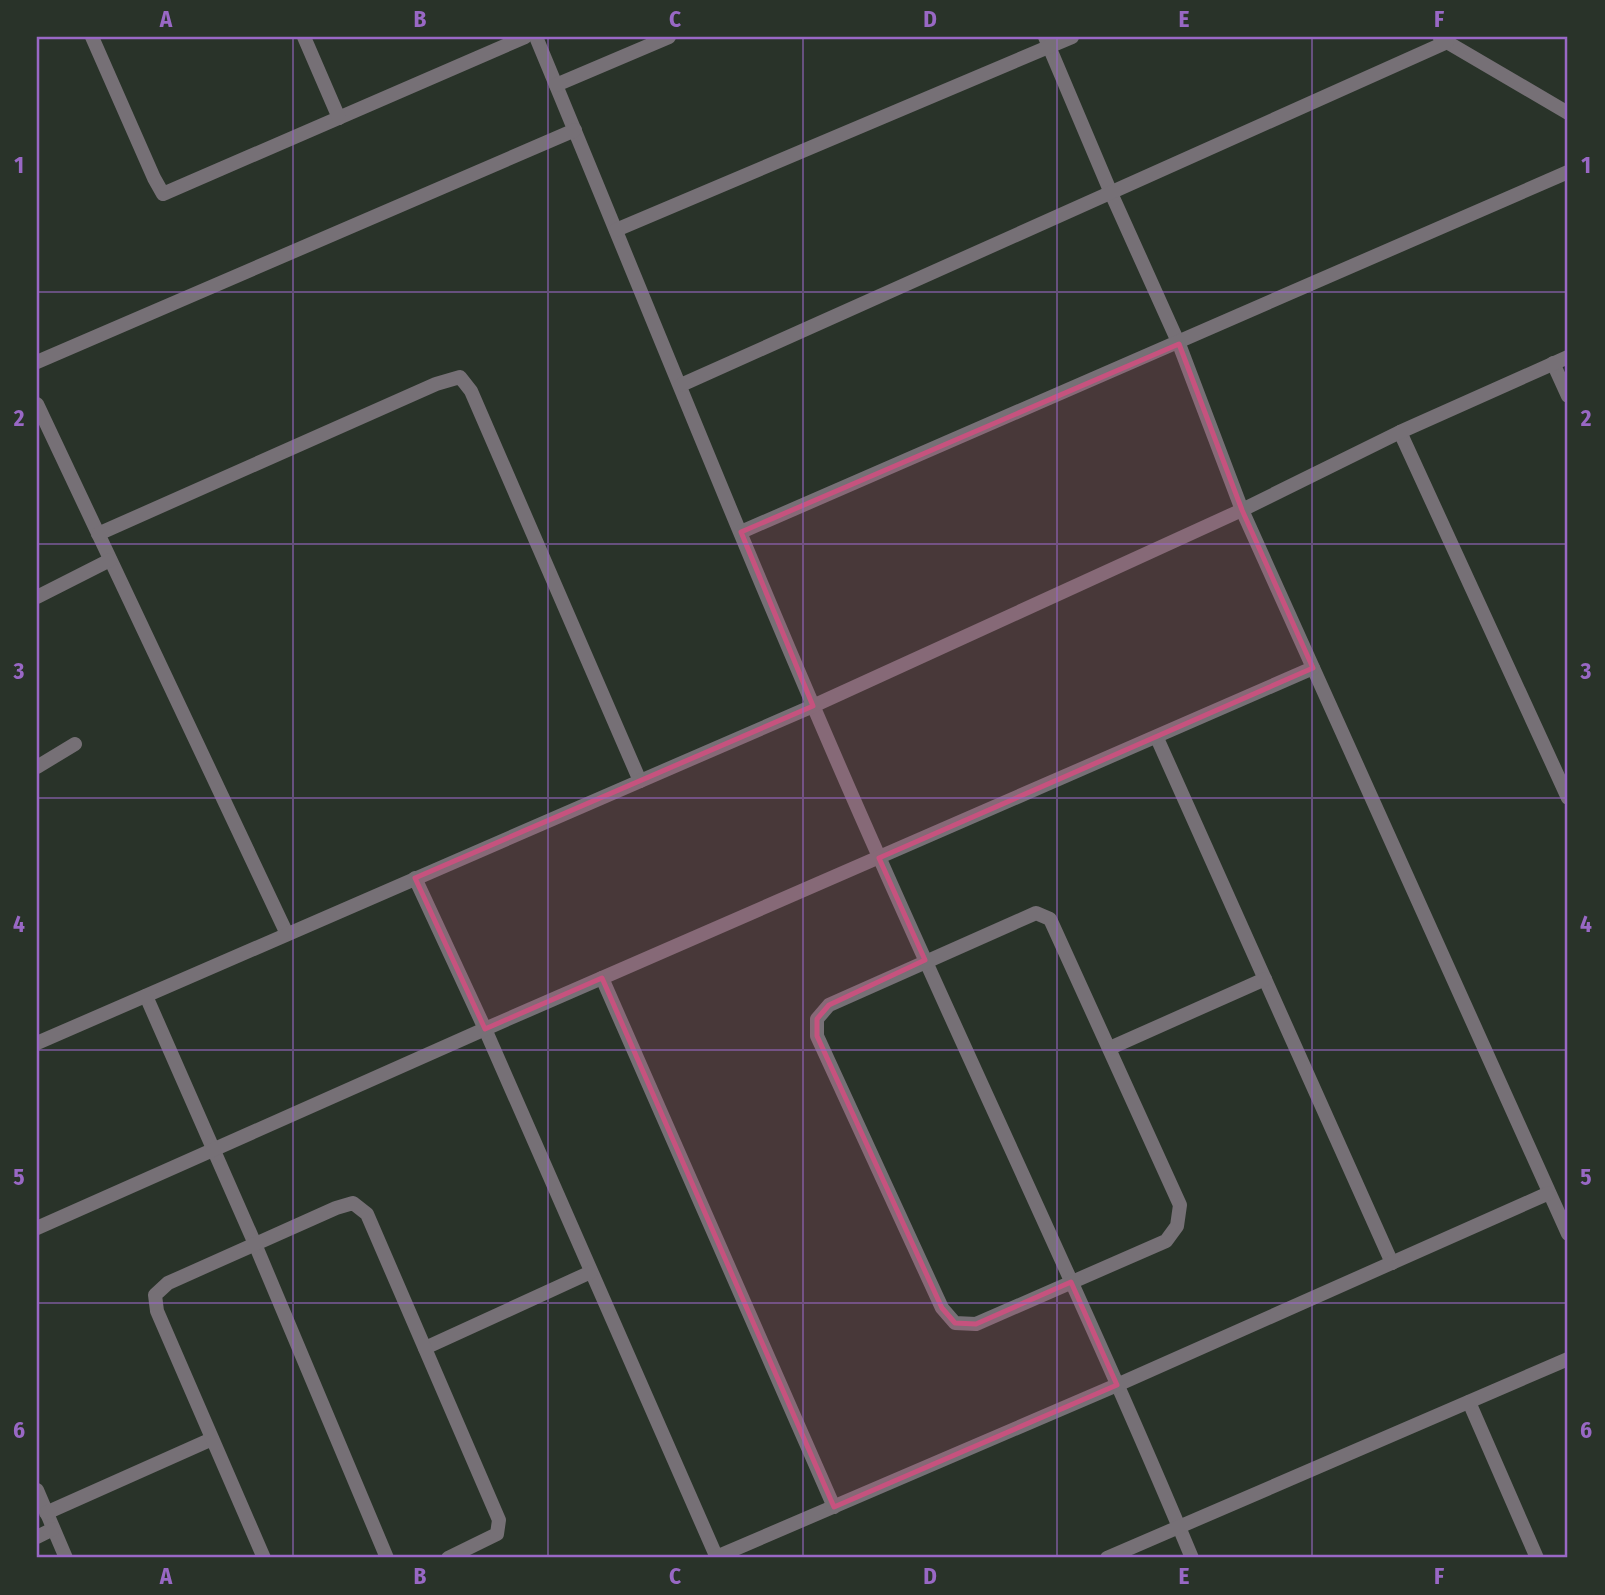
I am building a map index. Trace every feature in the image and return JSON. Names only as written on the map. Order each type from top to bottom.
[{"type":"street","points":[[92,37],[163,194],[525,37]]},
{"type":"street","points":[[304,37],[339,118]]},
{"type":"street","points":[[536,37],[813,706],[1192,1558]]},
{"type":"street","points":[[556,85],[669,37]]},
{"type":"street","points":[[615,230],[1047,42],[1072,37]]},
{"type":"street","points":[[681,385],[1111,193],[1442,39],[1568,114]]},
{"type":"street","points":[[1047,42],[1179,344],[1242,510],[1568,1234]]},
{"type":"street","points":[[37,362],[575,130]]},
{"type":"street","points":[[741,532],[1179,344],[1568,172]]},
{"type":"street","points":[[37,1043],[813,706],[1242,510],[1400,432],[1568,357]]},
{"type":"street","points":[[1553,363],[1568,396]]},
{"type":"street","points":[[98,534],[424,389],[460,377],[471,391],[640,781]]},
{"type":"street","points":[[37,404],[287,934]]},
{"type":"street","points":[[1400,432],[1567,791]]},
{"type":"street","points":[[37,597],[110,560]]},
{"type":"street","points":[[37,1228],[485,1029],[1313,668]]},
{"type":"street","points":[[1157,738],[1392,1263]]},
{"type":"street","points":[[37,767],[75,744]]},
{"type":"street","points":[[415,877],[485,1029],[716,1558],[1117,1385],[1549,1193]]},
{"type":"street","points":[[1036,913],[1050,919],[1110,1048],[1180,1205],[1177,1226],[1166,1241],[976,1325],[955,1323],[942,1308],[817,1036],[817,1019],[829,1005],[925,960],[1036,913]]},
{"type":"street","points":[[602,978],[834,1507]]},
{"type":"street","points":[[1110,1048],[1265,979]]},
{"type":"street","points":[[146,996],[255,1244],[387,1558]]},
{"type":"street","points":[[264,1558],[157,1311],[155,1296],[168,1283],[336,1208],[354,1203],[367,1214],[499,1520],[497,1534],[448,1558]]},
{"type":"street","points":[[425,1348],[591,1272]]},
{"type":"street","points":[[1107,1558],[1568,1359]]},
{"type":"street","points":[[1469,1402],[1537,1558]]},
{"type":"street","points":[[46,1513],[212,1439]]},
{"type":"street","points":[[37,1490],[66,1558]]},
{"type":"street","points":[[37,1537],[53,1529]]},
{"type":"highlighted area","points":[[1179,344],[1242,510],[1313,668],[879,858],[925,960],[829,1005],[817,1019],[817,1036],[942,1308],[955,1323],[976,1324],[1071,1282],[1117,1385],[834,1507],[602,978],[485,1029],[415,878],[813,706],[741,532]]}]
